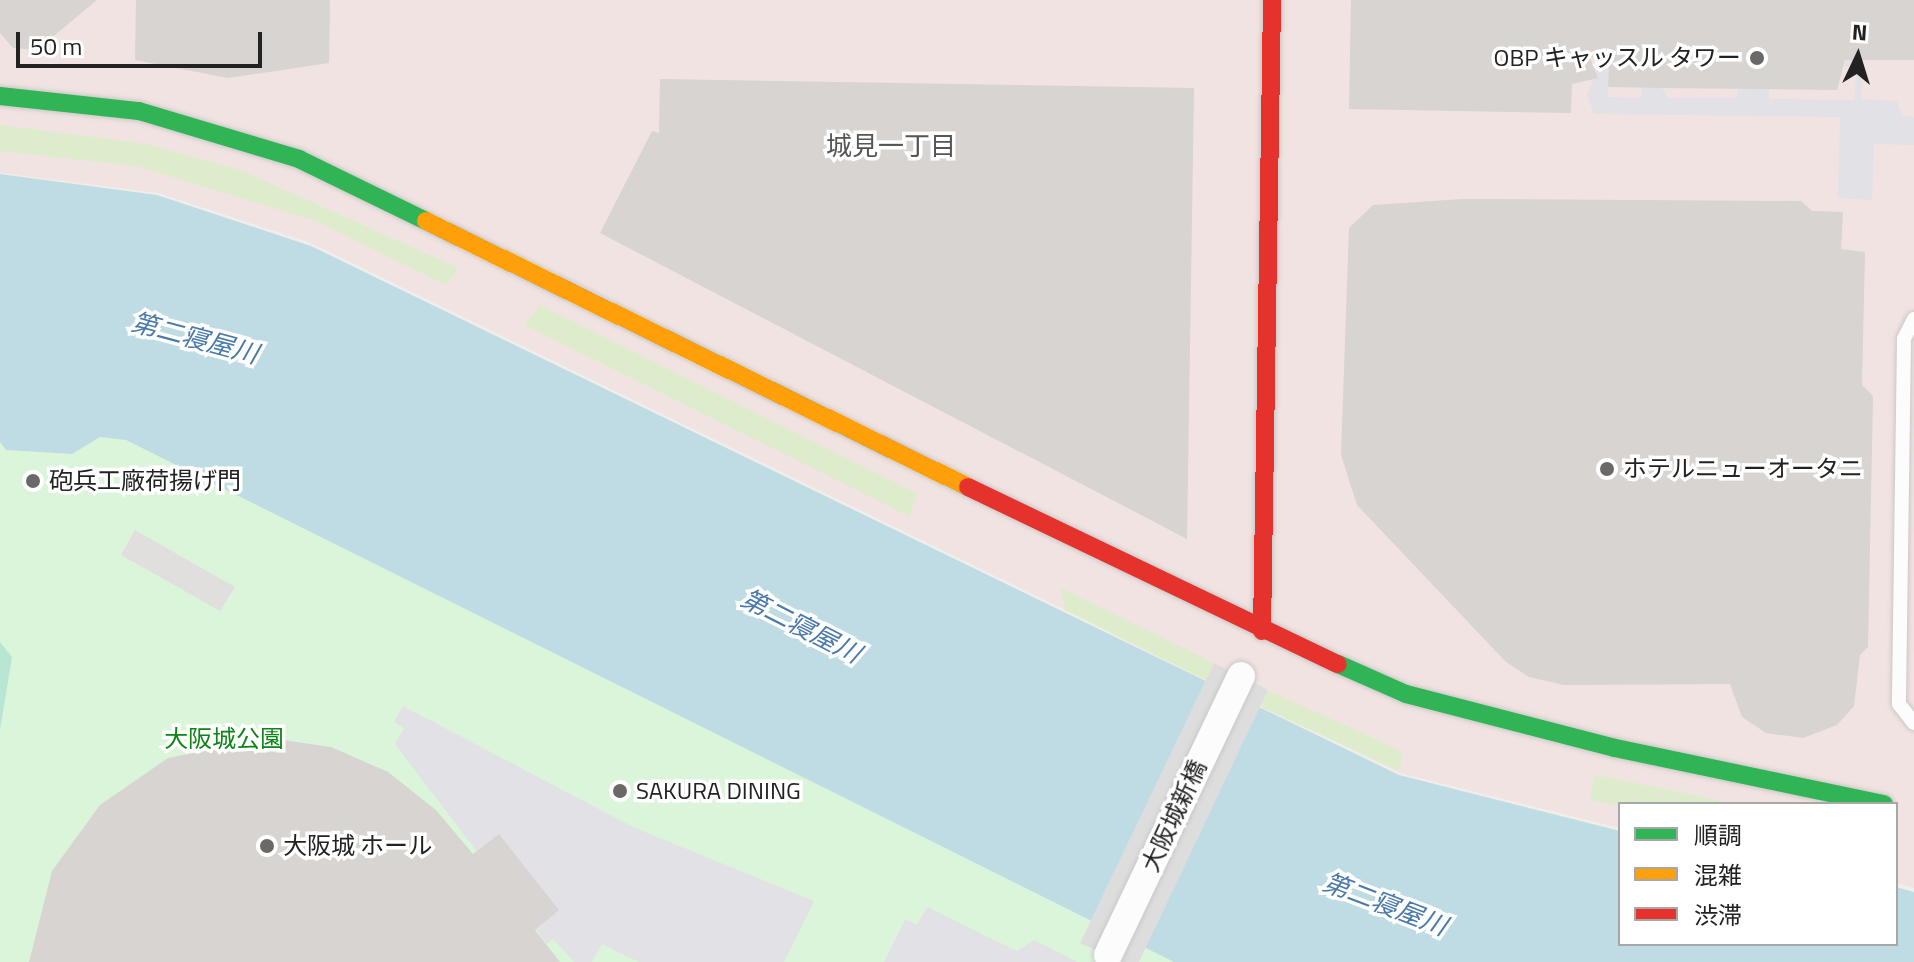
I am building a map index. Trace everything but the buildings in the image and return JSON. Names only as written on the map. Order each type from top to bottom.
[{"type":"street","points":[[1262,631],[1272,0]]},
{"type":"street","points":[[0,96],[139,111],[299,159],[1262,631],[1438,704],[1875,802]]},
{"type":"street","name":"大阪城新橋","points":[[1108,955],[1241,676]]},
{"type":"lane","points":[[1914,319],[1904,339],[1899,704],[1914,723]]},
{"type":"shaded area","points":[[0,0],[1914,0],[1914,888],[1898,884],[1898,802],[1618,802],[1618,828],[1400,773],[311,243],[158,193],[0,173]]},
{"type":"shaded area","points":[[1845,60],[1863,60],[1861,99],[1897,101],[1902,116],[1914,117],[1914,145],[1874,144],[1872,200],[1838,198],[1840,117],[1594,114],[1587,94],[1599,67],[1609,67],[1608,97],[1641,98],[1642,88],[1662,88],[1668,98],[1737,98],[1738,89],[1769,89],[1769,99],[1855,100],[1856,67],[1845,67]]},
{"type":"shaded area","points":[[135,530],[235,587],[220,611],[121,555]]},
{"type":"shaded area","points":[[403,706],[635,828],[814,901],[784,962],[639,962],[602,944],[592,962],[574,962],[553,939],[547,944],[395,744],[404,728],[394,722]]},
{"type":"shaded area","points":[[927,907],[1017,951],[1034,940],[1077,962],[884,962],[905,919],[917,925]]},
{"type":"green space","points":[[0,125],[146,144],[243,171],[458,268],[446,285],[316,221],[137,166],[0,151]]},
{"type":"green space","points":[[540,305],[918,494],[909,516],[525,325]]},
{"type":"green space","name":"大阪城公園","points":[[100,437],[126,440],[1174,962],[0,962],[0,442],[6,450],[72,454]]},
{"type":"green space","points":[[1061,588],[1214,663],[1205,680],[1065,610]]},
{"type":"green space","points":[[0,642],[12,657],[0,730]]},
{"type":"green space","points":[[1268,690],[1403,752],[1399,771],[1261,707]]},
{"type":"green space","points":[[1595,775],[1728,802],[1618,802],[1618,806],[1590,800]]},
{"type":"water","name":"第二寝屋川","points":[[0,174],[157,195],[311,246],[1399,775],[1618,830],[1618,946],[1898,946],[1898,888],[1914,892],[1914,962],[1174,962],[126,440],[100,437],[72,454],[6,450],[0,442]]},
{"type":"pier","points":[[1214,663],[1268,690],[1139,962],[1122,962],[1080,943]]},
{"type":"traffic: fast","points":[[0,96],[139,111],[299,159],[426,221]]},
{"type":"traffic: fast","points":[[1338,664],[1406,694],[1615,748],[1874,802]]},
{"type":"traffic: slow","points":[[426,221],[968,487]]},
{"type":"traffic: jam","points":[[1262,631],[1272,0]]},
{"type":"traffic: jam","points":[[968,487],[1338,664]]},
{"type":"place","name":"OBP キャッスル タワー","points":[[1757,58]]},
{"type":"place","name":"ホテルニューオータニ","points":[[1607,469]]},
{"type":"place","name":"砲兵工廠荷揚げ門","points":[[33,481]]},
{"type":"place","name":"SAKURA DINING","points":[[620,791]]},
{"type":"place","name":"大阪城 ホール","points":[[267,846]]},
{"type":"district","name":"城見一丁目","points":[[891,146]]}]
